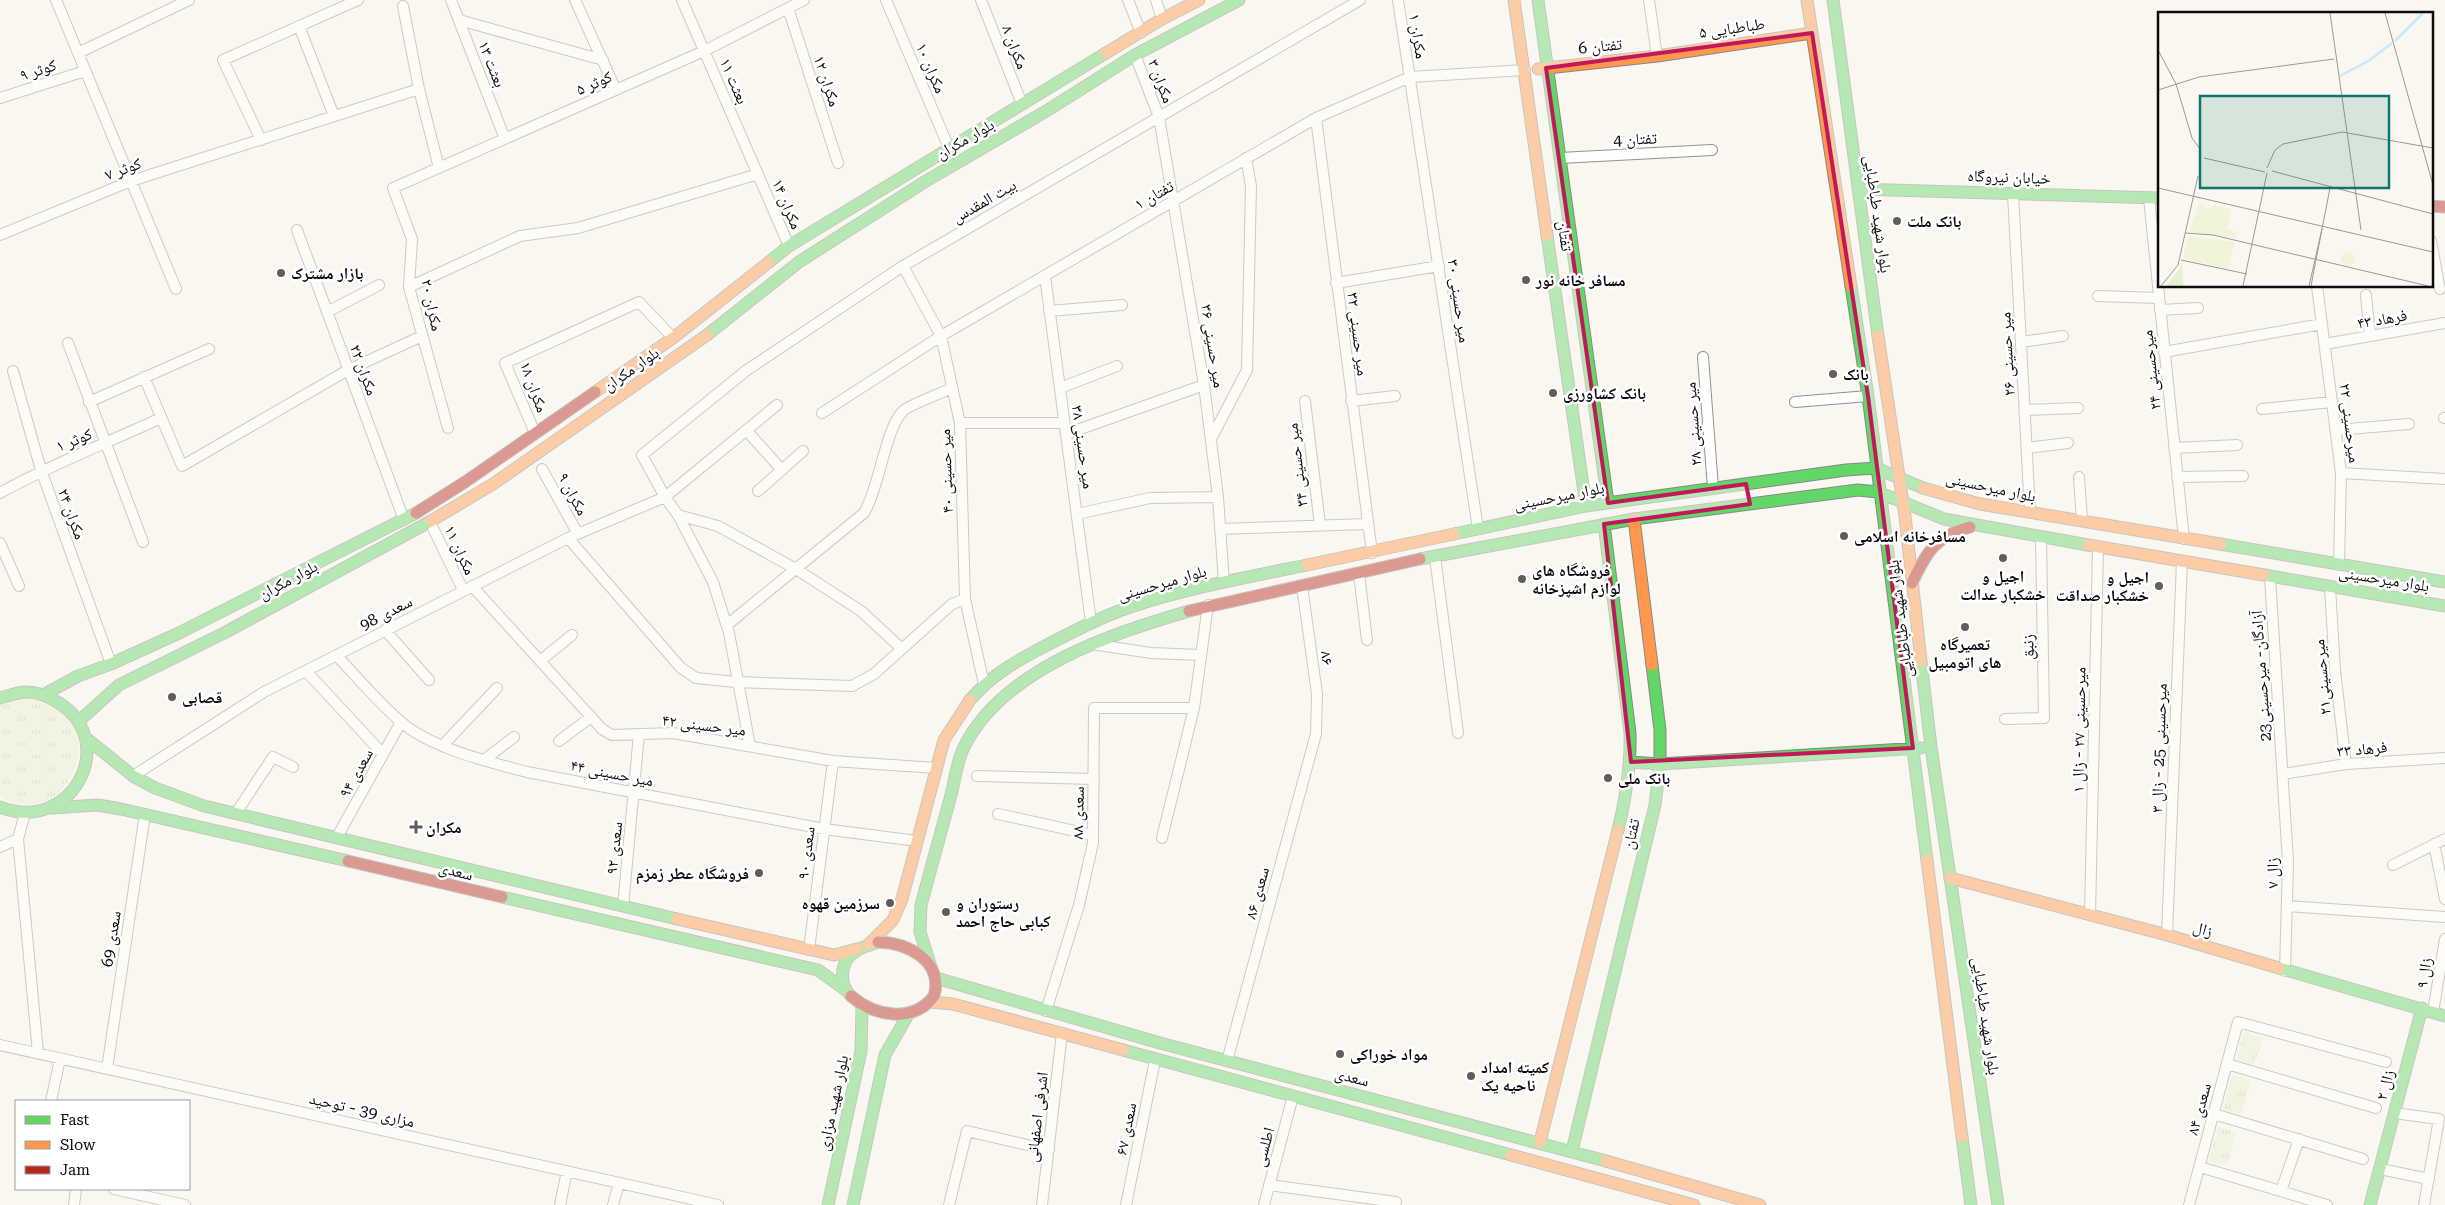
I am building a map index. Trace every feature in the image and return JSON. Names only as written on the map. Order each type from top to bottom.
[{"type":"main road","points":[[1162,19],[1199,0]]},
{"type":"main road","name":"بلوار مکران","points":[[79,721],[119,685],[226,632],[430,522],[493,484],[701,340],[800,262],[926,181],[1135,55],[1239,0]]},
{"type":"main road","name":"تفتان","points":[[1514,0],[1586,506]]},
{"type":"main road","name":"تفتان","points":[[1538,0],[1608,503]]},
{"type":"main road","name":"بلوار شهید طباطبایی","points":[[1807,0],[1868,396],[1878,492],[1972,1205]]},
{"type":"main road","name":"بلوار شهید طباطبایی","points":[[1833,0],[1902,502],[1931,748],[1998,1205]]},
{"type":"main road","name":"بلوار مکران","points":[[45,694],[78,676],[111,664],[179,633],[404,520],[465,482],[673,338],[789,246],[1162,19]]},
{"type":"main road","name":"طباطبایی ۵","points":[[1657,56],[1812,33]]},
{"type":"main road","name":"تفتان 6","points":[[1525,70],[1657,56]]},
{"type":"main road","points":[[1000,117],[1008,132]]},
{"type":"main road","name":"خیابان نیروگاه","points":[[1858,189],[2154,198]]},
{"type":"main road","points":[[2432,206],[2445,207]]},
{"type":"main road","name":"بلوار میرحسینی","points":[[863,947],[893,920],[902,899],[944,740],[964,707],[984,684],[1017,661],[1091,622],[1130,607],[1224,582],[1372,553],[1586,506],[1846,470],[1876,468],[1898,475],[1946,496],[1980,504],[2445,582]]},
{"type":"main road","points":[[1746,484],[1750,504]]},
{"type":"main road","name":"بلوار میرحسینی","points":[[931,967],[920,932],[921,905],[963,748],[981,719],[998,699],[1028,678],[1091,644],[1134,627],[1208,605],[1487,545],[1604,524],[1858,490],[1878,492],[1944,519],[1976,526],[2445,606]]},
{"type":"main road","points":[[1944,519],[1940,515],[1938,504],[1946,496]]},
{"type":"main road","name":"تفتان","points":[[1572,1151],[1655,805],[1660,764],[1660,730],[1634,519]]},
{"type":"main road","name":"تفتان","points":[[1540,1142],[1626,799],[1631,762],[1630,733],[1604,524]]},
{"type":"main road","points":[[1912,584],[1925,555],[1940,537],[1951,532],[1976,526]]},
{"type":"main road","points":[[0,698],[10,694],[28,692],[45,694],[59,701],[79,721],[86,738],[88,755],[84,772],[71,794],[51,808]]},
{"type":"main road","name":"سعدی","points":[[86,738],[133,776],[164,791],[204,806],[809,950],[834,955],[863,947]]},
{"type":"main road","points":[[1631,762],[1660,764],[1931,748]]},
{"type":"main road","name":"سعدی","points":[[25,813],[51,808],[98,805],[145,814],[818,970],[847,991]]},
{"type":"main road","points":[[0,807],[25,813]]},
{"type":"main road","name":"زال","points":[[1950,878],[2167,935],[2285,971],[2445,1016]]},
{"type":"main road","points":[[878,942],[898,943],[916,952],[931,967],[936,978],[936,991],[930,1002],[909,1013],[899,1015],[880,1014],[862,1006],[847,991],[842,980],[841,967],[848,956],[863,947],[878,942]]},
{"type":"main road","name":"سعدی","points":[[936,978],[1046,1011],[1540,1142],[1760,1205]]},
{"type":"main road","name":"سعدی","points":[[930,1002],[953,1004],[1694,1205]]},
{"type":"main road","name":"بلوار شهید مزاری","points":[[828,1205],[861,1051],[862,1006]]},
{"type":"main road","name":"زال ۲","points":[[2370,1205],[2394,1113],[2427,1010]]},
{"type":"main road","points":[[853,1205],[885,1055],[909,1013]]},
{"type":"street","points":[[56,0],[176,289]]},
{"type":"street","points":[[78,52],[189,0]]},
{"type":"street","points":[[261,140],[223,60],[358,0]]},
{"type":"street","name":"بعثت ۱۳","points":[[451,0],[505,139]]},
{"type":"street","points":[[575,0],[616,90]]},
{"type":"street","name":"بعثت ۱۱","points":[[682,0],[758,174]]},
{"type":"street","name":"کوثر ۵","points":[[393,188],[704,50],[804,0]]},
{"type":"street","name":"مکران ۱۰","points":[[886,0],[949,148]]},
{"type":"street","name":"مکران ۸","points":[[981,0],[1022,104]]},
{"type":"street","points":[[1128,0],[1141,33]]},
{"type":"street","points":[[1156,0],[1162,19]]},
{"type":"street","name":"بیت المقدس","points":[[665,497],[642,455],[747,370],[903,266],[1360,0]]},
{"type":"street","name":"مکران ۱","points":[[1398,0],[1410,77]]},
{"type":"street","points":[[1649,0],[1657,56]]},
{"type":"street","points":[[403,6],[419,88],[439,168]]},
{"type":"street","name":"مکران ۱۲","points":[[788,8],[838,162]]},
{"type":"street","points":[[459,20],[603,60]]},
{"type":"street","points":[[299,26],[334,116]]},
{"type":"street","name":"مکران ۳","points":[[1135,55],[1159,117]]},
{"type":"street","name":"کوثر ۹","points":[[0,98],[85,70]]},
{"type":"street","name":"تفتان ۱","points":[[822,413],[941,336],[1316,118],[1410,77],[1525,70]]},
{"type":"street","name":"میر حسینی ۳۰","points":[[1410,77],[1478,529]]},
{"type":"street","name":"کوثر ۷","points":[[0,235],[131,181],[419,88]]},
{"type":"street","name":"میر حسینی ۳۶","points":[[1159,117],[1212,437],[1224,582]]},
{"type":"street","name":"میر حسینی ۳۲","points":[[1316,118],[1372,553]]},
{"type":"street","name":"تفتان 4","points":[[1560,158],[1712,150]]},
{"type":"street","points":[[1212,437],[1247,370],[1251,186],[1246,158]]},
{"type":"street","points":[[410,287],[520,236],[578,228],[758,174]]},
{"type":"street","name":"مکران ۱۴","points":[[758,174],[789,246]]},
{"type":"street","name":"مکران ۲۰","points":[[393,188],[412,239],[410,287],[448,428]]},
{"type":"street","name":"میر حسینی ۲۶","points":[[2013,194],[2030,512]]},
{"type":"street","name":"میرحسینی ۲۴","points":[[2154,198],[2158,278]]},
{"type":"street","name":"مکران ۲۲","points":[[297,230],[404,520]]},
{"type":"street","points":[[2432,246],[2440,289]]},
{"type":"street","name":"میر حسینی ۴۰","points":[[903,266],[941,336],[960,423],[965,600],[984,684]]},
{"type":"street","points":[[1336,283],[1439,266]]},
{"type":"street","name":"میر حسینی ۳۸","points":[[1044,276],[1091,622]]},
{"type":"street","points":[[327,312],[378,285]]},
{"type":"street","name":"میرحسینی ۲۴","points":[[2158,288],[2184,538]]},
{"type":"street","name":"میرحسینی ۲۲","points":[[2317,288],[2341,473],[2339,565]]},
{"type":"street","points":[[2366,294],[2370,336]]},
{"type":"street","points":[[2098,296],[2159,298]]},
{"type":"street","name":"مکران ۱۸","points":[[535,433],[505,363],[639,302],[673,338]]},
{"type":"street","points":[[1049,311],[1122,305]]},
{"type":"street","points":[[2160,310],[2198,308]]},
{"type":"street","name":"فرهاد ۴۳","points":[[2325,344],[2445,323]]},
{"type":"street","points":[[2164,352],[2322,324]]},
{"type":"street","points":[[144,378],[182,466],[348,370],[422,336]]},
{"type":"street","points":[[2021,342],[2063,336]]},
{"type":"street","points":[[68,343],[143,542]]},
{"type":"street","points":[[89,402],[209,349]]},
{"type":"street","name":"میر حسینی ۲۸","points":[[1703,358],[1713,488]]},
{"type":"street","points":[[1060,388],[1117,366]]},
{"type":"street","name":"مکران ۲۴","points":[[13,371],[41,470],[111,664]]},
{"type":"street","points":[[1066,434],[1204,385]]},
{"type":"street","points":[[727,625],[864,513],[872,499],[892,430],[903,410],[952,388]]},
{"type":"street","points":[[1351,401],[1395,396]]},
{"type":"street","points":[[1795,402],[1868,396]]},
{"type":"street","name":"میر حسینی ۳۴","points":[[1305,401],[1320,525]]},
{"type":"street","points":[[2262,409],[2332,402]]},
{"type":"street","name":"سعدی 98","points":[[133,776],[264,692],[572,536],[665,497],[778,404]]},
{"type":"street","points":[[2025,410],[2078,408]]},
{"type":"street","name":"کوثر ۱","points":[[0,493],[41,470],[105,444],[161,418]]},
{"type":"street","points":[[960,423],[1064,423]]},
{"type":"street","points":[[2336,430],[2409,424]]},
{"type":"street","points":[[746,430],[782,470]]},
{"type":"street","points":[[2027,448],[2068,443]]},
{"type":"street","points":[[2174,448],[2237,445]]},
{"type":"street","points":[[758,491],[803,452]]},
{"type":"street","name":"مکران ۹","points":[[542,469],[572,536],[687,674],[696,678],[736,682],[852,686],[874,674],[952,604],[965,600]]},
{"type":"street","points":[[2341,473],[2445,479]]},
{"type":"street","points":[[2177,477],[2243,476]]},
{"type":"street","points":[[2079,477],[2082,521]]},
{"type":"street","points":[[665,497],[678,515],[713,582],[727,625],[736,682],[750,746]]},
{"type":"street","points":[[1077,514],[1150,498],[1218,497]]},
{"type":"street","points":[[678,515],[718,526],[796,569],[861,611],[902,649]]},
{"type":"street","name":"مکران ۱۱","points":[[430,522],[468,588]]},
{"type":"street","points":[[1220,529],[1367,524]]},
{"type":"street","name":"زنبق","points":[[2005,719],[2044,718],[2041,537]]},
{"type":"street","points":[[0,543],[4,564],[19,586]]},
{"type":"street","name":"میرحسینی ۲۷ - زال ۱","points":[[2090,914],[2098,547]]},
{"type":"street","points":[[1435,557],[1458,733]]},
{"type":"street","name":"میرحسینی 25 - زال ۳","points":[[2167,935],[2182,562]]},
{"type":"street","points":[[1359,574],[1367,640]]},
{"type":"street","name":"آزادگان- میرحسینی23","points":[[2270,577],[2283,774]]},
{"type":"street","name":"۸۶","points":[[1302,586],[1317,694],[1316,734]]},
{"type":"street","name":"میرحسینی۲۱","points":[[2330,587],[2335,671],[2346,764]]},
{"type":"street","name":"میر حسینی ۴۲","points":[[468,588],[540,661],[602,729],[612,735],[673,733],[833,760],[936,768]]},
{"type":"street","points":[[1162,838],[1194,708],[1208,605]]},
{"type":"street","points":[[385,630],[429,680]]},
{"type":"street","points":[[540,661],[572,636]]},
{"type":"street","points":[[1091,644],[1151,653],[1200,655]]},
{"type":"street","name":"میر حسینی ۴۴","points":[[336,655],[401,722],[443,745],[484,760],[527,772],[824,829],[917,842]]},
{"type":"street","points":[[306,671],[383,754]]},
{"type":"street","points":[[443,745],[497,688]]},
{"type":"street","name":"سعدی ۸۸","points":[[1046,1011],[1079,905],[1093,834],[1094,708],[1194,708]]},
{"type":"street","points":[[559,741],[591,717]]},
{"type":"street","name":"سعدی ۹۴","points":[[337,837],[401,722]]},
{"type":"street","name":"سعدی ۹۲","points":[[623,906],[639,734]]},
{"type":"street","name":"سعدی ۸۶","points":[[1227,1060],[1316,734]]},
{"type":"street","points":[[484,760],[514,737]]},
{"type":"street","points":[[236,813],[273,757],[293,768]]},
{"type":"street","name":"فرهاد ۳۳","points":[[2283,774],[2346,764],[2445,758]]},
{"type":"street","name":"سعدی ۹۰","points":[[809,950],[833,760]]},
{"type":"street","name":"زال ۷","points":[[2283,774],[2288,862],[2285,971]]},
{"type":"street","points":[[977,776],[1094,779]]},
{"type":"street","points":[[25,813],[18,839],[38,1053]]},
{"type":"street","name":"سعدی 69","points":[[107,1069],[145,814]]},
{"type":"street","points":[[998,814],[1093,834]]},
{"type":"street","points":[[0,847],[18,839]]},
{"type":"street","points":[[2393,865],[2445,839]]},
{"type":"street","points":[[2434,844],[2445,899]]},
{"type":"street","points":[[2287,906],[2445,917]]},
{"type":"street","name":"زال ۹","points":[[2427,1010],[2445,939]]},
{"type":"street","name":"سعدی ۸۴","points":[[2192,1204],[2238,1022],[2386,1062]]},
{"type":"street","name":"اشرفی اصفهانی","points":[[1042,1205],[1062,1033]]},
{"type":"street","name":"مزاری 39 - توحید","points":[[0,1045],[718,1205]]},
{"type":"street","points":[[51,1100],[60,1058]]},
{"type":"street","name":"سعدی ۶۷","points":[[1126,1205],[1156,1060]]},
{"type":"street","points":[[2227,1064],[2376,1108]]},
{"type":"street","name":"اطلسی","points":[[1264,1205],[1293,1096]]},
{"type":"street","points":[[2394,1113],[2439,1120],[2424,1205]]},
{"type":"street","points":[[2214,1114],[2363,1159]]},
{"type":"street","points":[[949,1205],[967,1131],[1049,1150]]},
{"type":"street","points":[[2281,1191],[2298,1140]]},
{"type":"street","points":[[2200,1167],[2327,1205]]},
{"type":"street","points":[[2380,1169],[2429,1179]]},
{"type":"street","points":[[560,1205],[567,1171]]},
{"type":"street","points":[[613,1205],[619,1183]]},
{"type":"street","points":[[1269,1185],[1396,1202]]},
{"type":"street","points":[[74,1205],[76,1190]]},
{"type":"street","points":[[118,1190],[185,1205]]},
{"type":"highlighted area","points":[[1812,33],[1868,396],[1913,748],[1631,762],[1604,524],[1750,504],[1746,484],[1608,503],[1546,68]]},
{"type":"green space","points":[[21,698],[52,706],[71,722],[78,743],[76,766],[65,786],[48,800],[26,805],[0,797],[0,705]]},
{"type":"green space","points":[[2244,1032],[2263,1038],[2254,1065],[2236,1060]]},
{"type":"green space","points":[[2232,1075],[2251,1080],[2241,1115],[2223,1110]]},
{"type":"green space","points":[[2218,1127],[2236,1132],[2227,1166],[2208,1161]]},
{"type":"traffic: fast","points":[[707,335],[799,262],[926,181],[1048,110],[1135,55],[1239,0]]},
{"type":"traffic: fast","points":[[1538,0],[1608,503]]},
{"type":"traffic: fast","points":[[1833,0],[1878,336]]},
{"type":"traffic: fast","points":[[769,262],[789,246],[1106,53]]},
{"type":"traffic: fast","points":[[1858,189],[2158,198]]},
{"type":"traffic: fast","points":[[1547,235],[1586,506]]},
{"type":"traffic: fast","points":[[1851,286],[1868,396],[1927,860]]},
{"type":"traffic: fast","points":[[1454,534],[1586,506],[1846,470],[1876,468],[1923,488]]},
{"type":"traffic: fast","points":[[1420,559],[1634,519],[1858,490],[1878,492],[1944,519],[2088,545]]},
{"type":"traffic: fast","points":[[45,694],[78,676],[111,664],[179,633],[416,513]]},
{"type":"traffic: fast","points":[[79,721],[119,685],[226,632],[431,521]]},
{"type":"traffic: fast","points":[[1604,524],[1630,733],[1630,758],[1618,830]]},
{"type":"traffic: fast","points":[[2220,544],[2445,582]]},
{"type":"traffic: fast","points":[[970,700],[987,683],[1015,662],[1077,629],[1119,611],[1195,589],[1307,565]]},
{"type":"traffic: fast","points":[[2264,575],[2445,606]]},
{"type":"traffic: fast","points":[[931,967],[920,932],[921,905],[956,770],[964,747],[982,720],[1005,696],[1032,676],[1062,658],[1126,631],[1189,611]]},
{"type":"traffic: fast","points":[[1921,661],[1931,747],[1998,1205]]},
{"type":"traffic: fast","points":[[1572,1151],[1655,805],[1660,764],[1660,730],[1652,665]]},
{"type":"traffic: fast","points":[[0,698],[26,692],[44,695],[59,703],[77,720],[86,740],[86,760],[79,780],[66,797],[48,808],[26,812],[0,807]]},
{"type":"traffic: fast","points":[[86,738],[133,776],[155,788],[204,806],[677,919]]},
{"type":"traffic: fast","points":[[1631,762],[1660,764],[1921,748]]},
{"type":"traffic: fast","points":[[51,808],[98,805],[121,809],[348,861]]},
{"type":"traffic: fast","points":[[502,897],[818,970],[847,991]]},
{"type":"traffic: fast","points":[[851,996],[844,985],[844,966],[851,955],[858,950],[878,942]]},
{"type":"traffic: fast","points":[[2279,968],[2445,1016]]},
{"type":"traffic: fast","points":[[936,978],[1160,1043],[1606,1161]]},
{"type":"traffic: fast","points":[[828,1205],[861,1051],[862,1006]]},
{"type":"traffic: fast","points":[[2370,1205],[2422,1008]]},
{"type":"traffic: fast","points":[[853,1205],[885,1055],[909,1013]]},
{"type":"traffic: fast","points":[[1123,1050],[1511,1155]]},
{"type":"traffic: fast","points":[[1962,1137],[1971,1205]]},
{"type":"traffic: slow","points":[[1106,53],[1162,19],[1199,0]]},
{"type":"traffic: slow","points":[[1514,0],[1547,235]]},
{"type":"traffic: slow","points":[[1807,0],[1851,286]]},
{"type":"traffic: slow","points":[[1538,69],[1657,56],[1812,33]]},
{"type":"traffic: slow","points":[[595,392],[673,338],[769,262]]},
{"type":"traffic: slow","points":[[431,521],[493,484],[707,335]]},
{"type":"traffic: slow","points":[[1878,336],[1905,516],[1921,661]]},
{"type":"traffic: slow","points":[[1923,488],[1980,504],[2220,544]]},
{"type":"traffic: slow","points":[[1634,519],[1652,665]]},
{"type":"traffic: slow","points":[[1307,565],[1454,534]]},
{"type":"traffic: slow","points":[[2088,545],[2264,575]]},
{"type":"traffic: slow","points":[[868,945],[893,920],[902,899],[944,740],[970,700]]},
{"type":"traffic: slow","points":[[1540,1142],[1618,830]]},
{"type":"traffic: slow","points":[[1927,860],[1962,1137]]},
{"type":"traffic: slow","points":[[1950,878],[2167,935],[2279,968]]},
{"type":"traffic: slow","points":[[677,919],[834,955],[857,949]]},
{"type":"traffic: slow","points":[[930,1002],[953,1004],[1123,1050]]},
{"type":"traffic: slow","points":[[1511,1155],[1694,1205]]},
{"type":"traffic: slow","points":[[1606,1161],[1760,1205]]},
{"type":"traffic: jam","points":[[2432,206],[2445,207]]},
{"type":"traffic: jam","points":[[416,513],[465,482],[595,392]]},
{"type":"traffic: jam","points":[[1912,583],[1922,562],[1940,541],[1948,535],[1970,527]]},
{"type":"traffic: jam","points":[[1189,611],[1420,559]]},
{"type":"traffic: jam","points":[[348,861],[502,897]]},
{"type":"traffic: jam","points":[[851,996],[871,1008],[893,1014],[905,1014],[915,1011],[934,996],[936,984],[934,973],[921,956],[901,946],[878,942]]},
{"type":"place","name":"بانک ملت","points":[[1897,221]]},
{"type":"place","name":"بازار مشترک","points":[[281,273]]},
{"type":"place","name":"مسافر خانه نور","points":[[1526,280]]},
{"type":"place","name":"بانک","points":[[1833,374]]},
{"type":"place","name":"بانک کشاورزی","points":[[1553,393]]},
{"type":"place","name":"مسافرخانه اسلامی","points":[[1844,536]]},
{"type":"place","name":"اجیل و خشکبار عدالت","points":[[2003,558]]},
{"type":"place","name":"فروشگاه های لوازم اشپزخانه","points":[[1522,579]]},
{"type":"place","name":"اجیل و خشکبار صداقت","points":[[2159,586]]},
{"type":"place","name":"تعمیرگاه های اتومبیل","points":[[1965,627]]},
{"type":"place","name":"قصابی","points":[[172,697]]},
{"type":"place","name":"بانک ملی","points":[[1608,778]]},
{"type":"place","name":"مکران","points":[[416,827]]},
{"type":"place","name":"فروشگاه عطر زمزم","points":[[759,873]]},
{"type":"place","name":"سرزمین قهوه","points":[[890,903]]},
{"type":"place","name":"رستوران و کبابی حاج احمد","points":[[946,912]]},
{"type":"place","name":"مواد خوراکی","points":[[1340,1054]]},
{"type":"place","name":"کمیته امداد ناحیه یک","points":[[1471,1076]]}]
